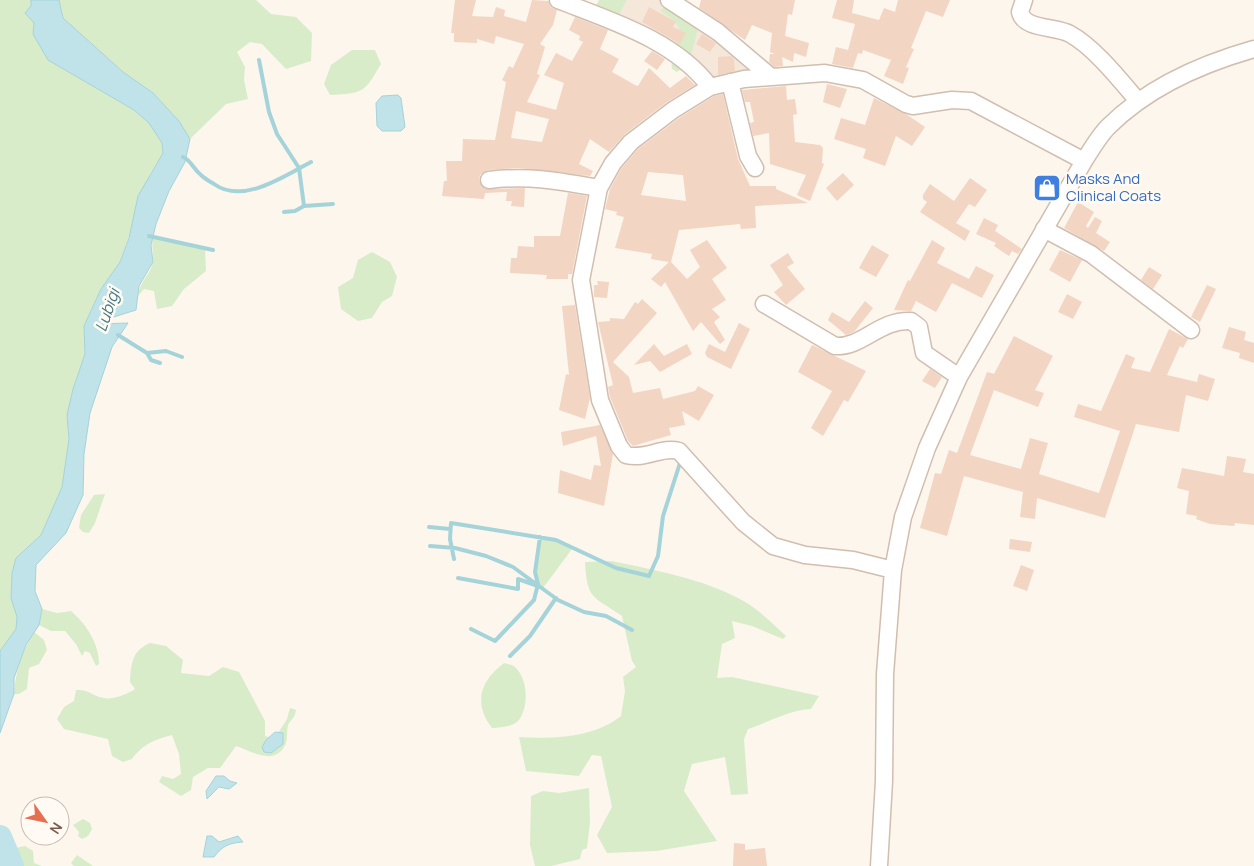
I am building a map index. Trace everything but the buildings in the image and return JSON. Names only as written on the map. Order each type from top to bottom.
[{"type":"street","points":[[558,0],[604,18],[667,48],[691,66],[710,87]]},
{"type":"street","points":[[669,0],[718,32],[770,76]]},
{"type":"street","points":[[1024,0],[1020,12],[1025,20],[1038,26],[1061,30],[1078,39],[1138,102]]},
{"type":"street","points":[[879,866],[884,781],[885,674],[893,570],[903,517],[920,466],[959,377],[1084,161],[1107,128],[1138,102],[1192,71],[1254,49]]},
{"type":"street","points":[[893,570],[853,560],[805,555],[773,546],[743,522],[679,451],[664,451],[645,457],[626,456],[619,446],[600,400],[581,280],[599,188],[613,163],[631,142],[673,110],[710,87],[770,76],[825,73],[853,77],[879,88],[897,100],[913,106],[952,100],[971,101],[1084,161]]},
{"type":"street","points":[[730,82],[748,156],[755,168]]},
{"type":"street","points":[[489,180],[518,176],[538,177],[599,188]]},
{"type":"street","points":[[1044,229],[1091,254],[1191,330]]},
{"type":"street","points":[[764,304],[835,346],[846,346],[893,322],[911,321],[919,327],[924,353],[959,377]]},
{"type":"shaded area","points":[[627,0],[664,0],[757,71],[710,79],[617,19]]},
{"type":"green space","points":[[0,0],[31,0],[31,6],[26,14],[34,23],[33,34],[96,88],[134,110],[149,123],[162,143],[163,153],[150,174],[120,262],[101,289],[84,326],[85,354],[73,389],[67,415],[69,439],[62,487],[41,535],[16,558],[12,573],[11,598],[17,617],[16,629],[0,651]]},
{"type":"green space","points":[[59,0],[256,0],[271,14],[296,17],[312,33],[311,61],[286,69],[262,44],[250,42],[237,52],[245,67],[244,80],[248,99],[226,104],[190,139],[179,121],[153,93],[123,72],[63,18]]},
{"type":"green space","points":[[599,0],[627,0],[617,19],[594,9]]},
{"type":"green space","points":[[663,8],[701,19],[691,55],[677,72],[672,69],[672,59],[680,32],[678,25],[660,11]]},
{"type":"green space","points":[[352,50],[375,50],[381,64],[371,81],[362,90],[330,95],[324,84],[331,65]]},
{"type":"green space","points":[[153,236],[205,248],[206,271],[184,289],[172,306],[157,309],[154,291],[144,289],[138,296],[140,286],[153,262]]},
{"type":"green space","points":[[372,252],[390,262],[397,277],[392,296],[382,302],[372,318],[358,321],[341,309],[338,287],[353,278],[358,260]]},
{"type":"green space","points":[[105,494],[95,523],[89,533],[83,532],[79,528],[81,515],[94,495]]},
{"type":"green space","points":[[540,537],[556,540],[572,549],[543,588],[536,577],[535,571]]},
{"type":"green space","points":[[612,561],[676,575],[723,591],[751,606],[786,636],[783,639],[752,626],[732,621],[735,638],[722,644],[717,678],[732,677],[819,696],[811,709],[787,714],[748,729],[744,739],[748,794],[731,795],[725,757],[692,764],[684,791],[717,841],[656,851],[607,853],[597,835],[612,807],[601,756],[592,755],[579,776],[526,771],[519,737],[572,736],[598,729],[621,716],[625,691],[623,677],[636,667],[632,661],[622,616],[593,596],[588,584],[585,562]]},
{"type":"green space","points":[[42,609],[57,613],[71,611],[77,616],[91,634],[97,649],[99,664],[96,666],[90,653],[85,651],[82,656],[76,644],[65,631],[51,631],[39,625]]},
{"type":"green space","points":[[34,632],[44,640],[47,650],[39,664],[29,668],[27,689],[19,694],[14,694],[20,662]]},
{"type":"green space","points":[[150,643],[166,646],[183,660],[181,673],[209,676],[223,667],[239,672],[265,721],[265,736],[269,737],[266,740],[283,734],[278,733],[287,719],[290,708],[296,710],[288,725],[286,743],[282,750],[270,756],[264,756],[236,746],[220,768],[208,768],[193,777],[191,790],[181,796],[159,782],[162,776],[173,779],[181,774],[179,754],[172,735],[149,743],[132,759],[123,762],[112,756],[108,739],[64,729],[57,719],[64,707],[74,701],[76,690],[100,697],[112,698],[135,689],[130,682],[134,658],[139,650]]},
{"type":"green space","points":[[504,663],[515,667],[523,678],[526,700],[519,720],[514,724],[492,728],[482,710],[482,693],[489,677]]},
{"type":"green space","points":[[589,788],[590,822],[587,848],[582,850],[580,859],[551,866],[535,866],[530,845],[531,796],[543,791],[559,793]]},
{"type":"green space","points":[[83,819],[90,823],[92,829],[88,836],[82,839],[78,836],[79,832],[73,825]]},
{"type":"green space","points":[[25,846],[33,851],[34,863],[42,866],[12,866],[6,850]]},
{"type":"green space","points":[[77,855],[93,866],[74,866],[71,863]]},
{"type":"water","points":[[31,0],[59,0],[63,18],[123,72],[153,93],[179,121],[190,139],[185,162],[169,191],[156,224],[151,245],[153,262],[139,286],[136,310],[101,321],[99,324],[128,323],[112,347],[90,413],[84,454],[83,495],[66,533],[36,565],[35,591],[42,609],[39,625],[26,645],[14,678],[14,694],[0,733],[0,651],[16,629],[17,617],[11,598],[12,573],[16,558],[41,535],[62,487],[69,439],[67,415],[73,389],[85,354],[84,326],[101,289],[120,262],[129,238],[138,196],[163,153],[162,143],[149,123],[134,110],[48,60],[33,34],[34,23],[25,13],[31,6]]},
{"type":"water","points":[[398,95],[401,98],[405,127],[401,131],[382,131],[377,126],[376,103],[382,96]]},
{"type":"water","points":[[275,732],[283,733],[283,744],[271,753],[264,752],[262,747],[266,740]]},
{"type":"water","points":[[216,776],[224,776],[230,781],[237,783],[229,789],[219,787],[207,799],[206,791]]},
{"type":"water","points":[[207,836],[212,836],[219,842],[238,836],[243,842],[227,845],[214,857],[203,857]]},
{"type":"waterway","points":[[259,60],[269,112],[277,134],[299,168],[304,206],[295,211],[284,212]]},
{"type":"waterway","points":[[183,157],[207,180],[225,190],[238,191],[250,190],[276,181],[311,162]]},
{"type":"waterway","points":[[304,206],[333,204]]},
{"type":"waterway","points":[[149,236],[213,250]]},
{"type":"waterway","points":[[118,335],[147,353],[166,351],[182,357]]},
{"type":"waterway","points":[[147,353],[151,360],[160,363]]},
{"type":"waterway","points":[[454,559],[450,539],[451,523],[556,540],[616,568],[649,576],[658,556],[663,516],[680,463]]},
{"type":"waterway","points":[[429,527],[450,529]]},
{"type":"waterway","points":[[471,629],[495,641],[534,600],[538,584],[535,572],[540,537]]},
{"type":"waterway","points":[[430,546],[455,548],[486,556],[513,567],[558,600],[584,612],[606,616],[632,630]]},
{"type":"waterway","points":[[458,578],[518,589],[518,579],[538,586]]},
{"type":"waterway","points":[[510,656],[530,636],[556,598]]},
{"type":"waterway","name":"Lubigi","points":[[0,837],[12,866]]},
{"type":"place","name":"Masks And Clinical Coats","points":[[1047,188]]}]
